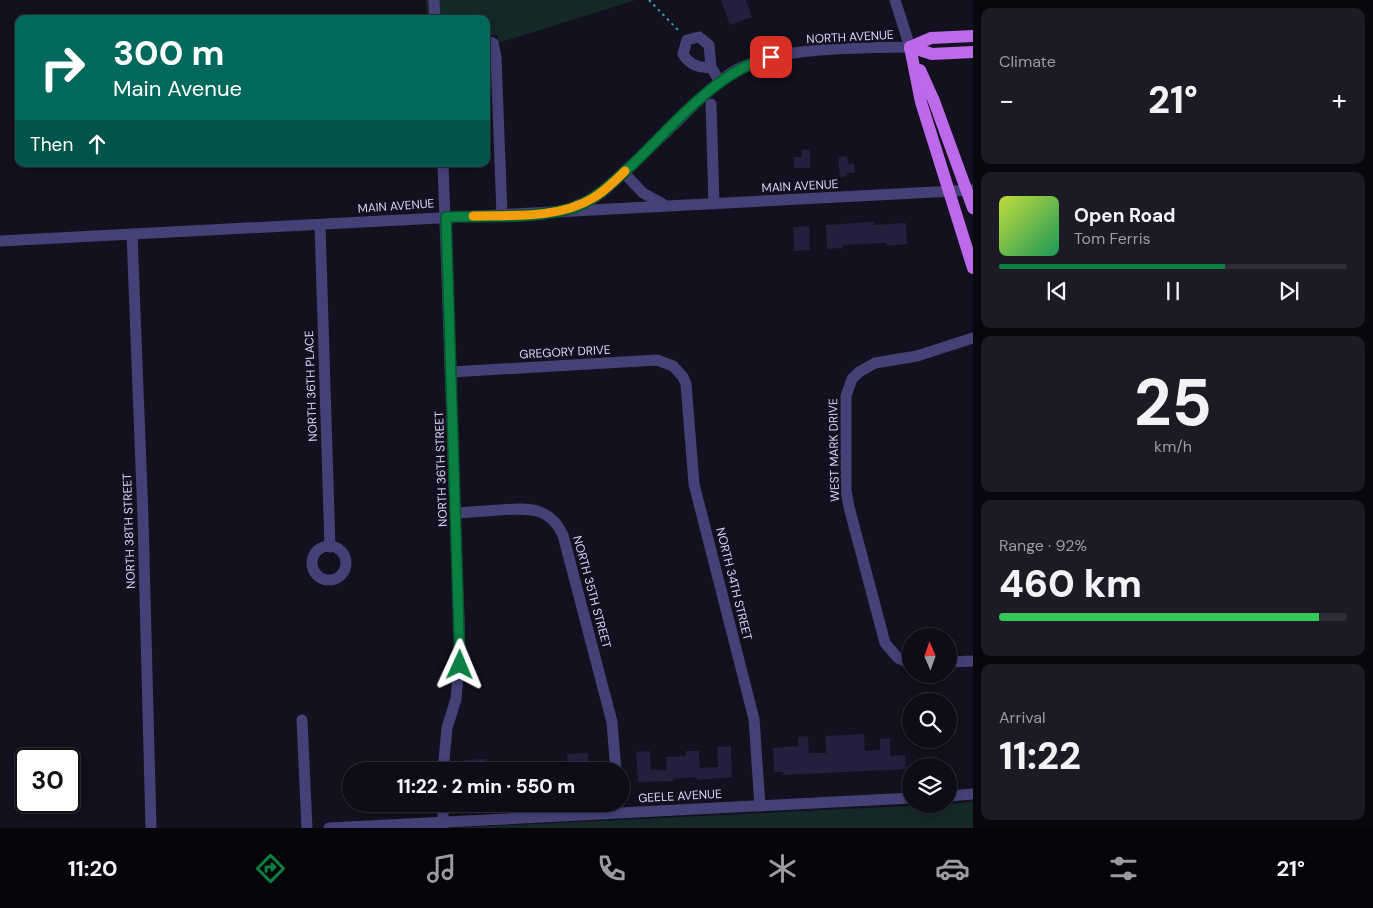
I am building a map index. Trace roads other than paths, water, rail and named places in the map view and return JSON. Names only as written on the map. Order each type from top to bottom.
[{"type":"main road","name":"NORTH AVENUE","points":[[910,48],[931,38],[973,36]]},
{"type":"main road","name":"NORTH AVENUE","points":[[910,48],[932,54],[973,52]]},
{"type":"main road","points":[[910,48],[970,190],[973,208]]},
{"type":"main road","points":[[910,48],[921,102],[973,268]]},
{"type":"street","points":[[434,0],[435,15]]},
{"type":"street","points":[[896,0],[910,48]]},
{"type":"street","points":[[710,67],[694,65],[687,61],[683,54],[687,40],[699,37],[709,44],[710,67],[720,82]]},
{"type":"street","points":[[490,42],[493,43],[496,57],[502,215]]},
{"type":"street","name":"NORTH AVENUE","points":[[565,210],[592,198],[624,173],[731,73],[776,56],[862,48],[910,48]]},
{"type":"street","points":[[712,104],[714,204]]},
{"type":"street","name":"NORTH 36TH STREET","points":[[443,167],[460,653],[456,699],[447,728],[444,762]]},
{"type":"street","points":[[624,173],[648,196],[668,205]]},
{"type":"street","name":"MAIN AVENUE","points":[[0,241],[970,190]]},
{"type":"street","name":"NORTH 36TH PLACE","points":[[320,225],[330,547]]},
{"type":"street","name":"NORTH 38TH STREET","points":[[132,234],[143,518],[151,828]]},
{"type":"street","name":"WEST MARK DRIVE","points":[[902,660],[898,658],[885,643],[849,507],[846,491],[846,396],[852,379],[866,366],[917,356],[973,338]]},
{"type":"street","name":"GREGORY DRIVE","points":[[451,372],[657,360],[666,362],[678,370]]},
{"type":"street","name":"NORTH 34TH STREET","points":[[678,370],[683,377],[687,390],[694,484],[754,719],[760,806]]},
{"type":"street","name":"NORTH 35TH STREET","points":[[456,512],[528,509],[546,514],[559,527],[563,535],[612,722],[615,762]]},
{"type":"street","points":[[958,662],[973,661]]},
{"type":"street","points":[[302,720],[307,828]]},
{"type":"street","points":[[957,795],[973,794]]},
{"type":"street","name":"GEELE AVENUE","points":[[630,808],[760,806],[902,798]]},
{"type":"street","points":[[443,812],[443,825]]},
{"type":"street","name":"GEELE AVENUE","points":[[329,828],[443,825],[577,812]]}]
